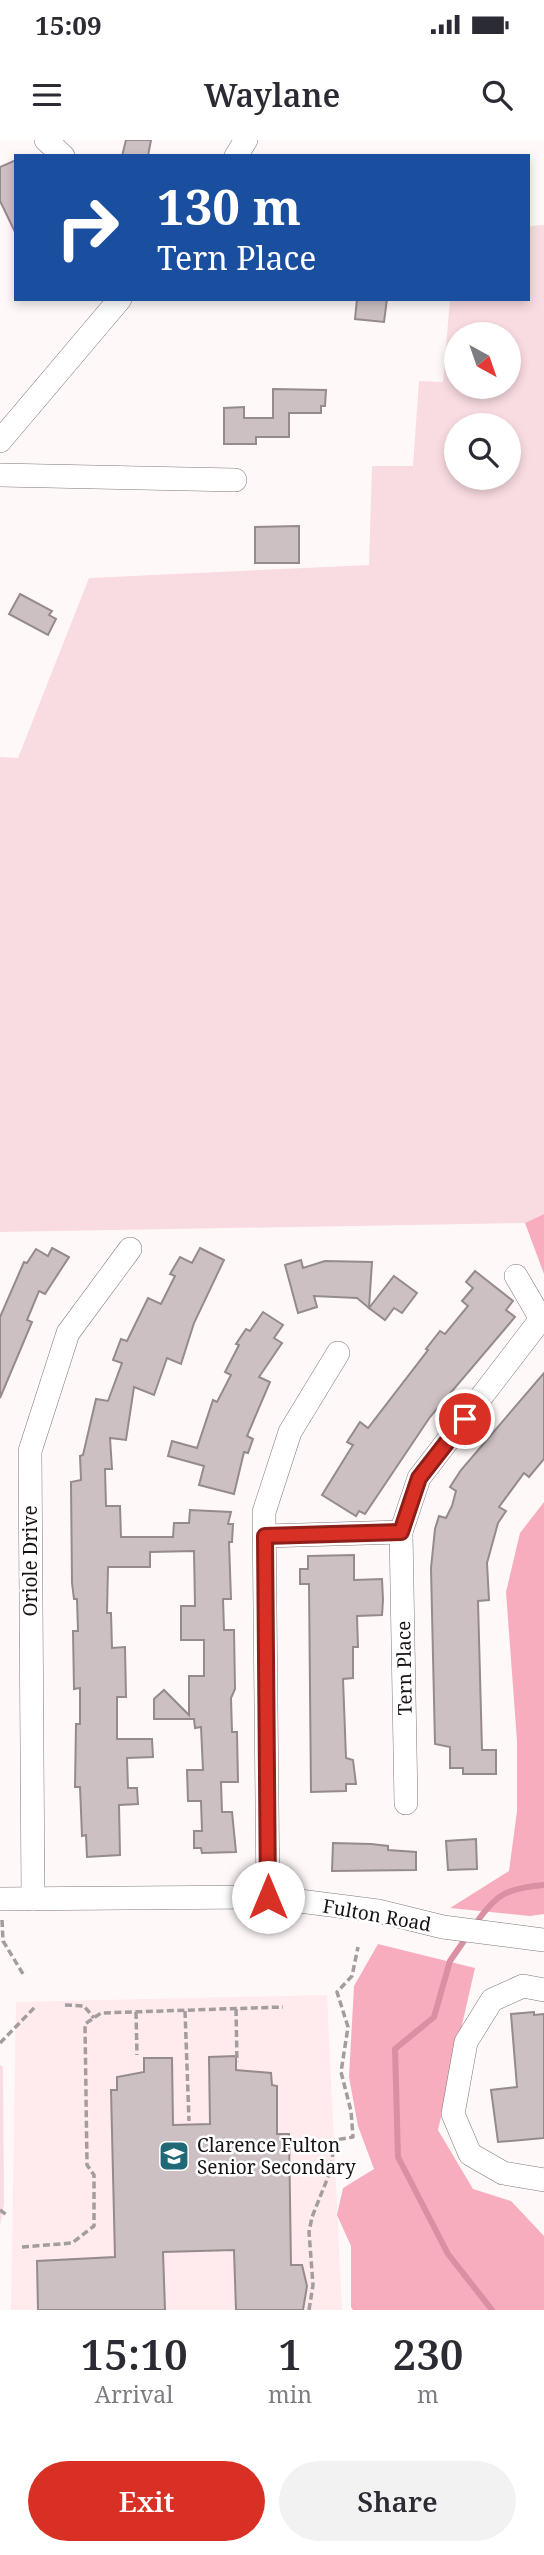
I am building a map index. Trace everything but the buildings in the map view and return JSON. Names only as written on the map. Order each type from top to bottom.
[{"type":"street","points":[[46,140],[60,154]]},
{"type":"street","points":[[0,442],[118,301]]},
{"type":"street","points":[[0,475],[235,480]]},
{"type":"street","name":"Oriole Drive","points":[[33,1899],[30,1451],[68,1333],[130,1249]]},
{"type":"street","name":"Tern Place","points":[[406,1803],[401,1532],[419,1478],[541,1320],[516,1276]]},
{"type":"street","points":[[268,1897],[264,1512],[290,1432],[338,1353]]},
{"type":"street","points":[[265,1536],[401,1532]]},
{"type":"street","name":"Fulton Road","points":[[1,1909],[33,1899],[268,1897],[378,1911],[443,1927],[544,1940]]},
{"type":"street","points":[[544,1990],[523,1986],[492,2000],[466,2042],[453,2113],[470,2154],[503,2172],[544,2179]]},
{"type":"path","points":[[1,1909],[2,1941],[23,1974]]},
{"type":"path","points":[[309,2310],[313,2285],[309,2232],[312,2217],[330,2172],[335,2140],[353,2137],[351,2110],[341,2072],[348,2027],[337,1992],[352,1976],[358,1947]]},
{"type":"path","points":[[65,2005],[84,2006],[94,2018]]},
{"type":"path","points":[[0,2043],[35,2007]]},
{"type":"path","points":[[22,2247],[72,2243],[94,2226],[94,2175],[87,2165],[85,2024],[101,2013],[283,2007]]},
{"type":"path","points":[[236,2009],[237,2062]]},
{"type":"path","points":[[185,2011],[189,2121]]},
{"type":"path","points":[[135,2012],[137,2055]]},
{"type":"path","points":[[0,2210],[8,2216]]},
{"type":"shaded area","points":[[544,225],[544,1214],[525,1223],[0,1232],[0,757],[18,758],[89,578],[369,565],[372,466],[413,466],[419,381],[443,382],[444,370],[444,399],[522,399],[522,322],[448,322],[450,301],[530,301],[530,226]]},
{"type":"shaded area","points":[[544,1214],[544,1274],[525,1223]]},
{"type":"shaded area","points":[[544,1502],[544,1914],[530,1916],[450,1908],[509,1871],[517,1811],[517,1741],[506,1592],[520,1533]]},
{"type":"shaded area","points":[[378,1944],[475,1968],[438,2130],[473,2189],[511,2201],[544,2236],[544,2310],[353,2310],[351,2307],[351,2246],[337,2215],[343,2188],[374,2169],[358,2126],[349,2077],[354,1986]]},
{"type":"shaded area","name":"Clarence Fulton Senior Secondary","points":[[327,1995],[342,2310],[11,2310],[16,2002]]},
{"type":"shaded area","points":[[0,2065],[3,2067],[4,2205],[0,2225]]},
{"type":"waterway","points":[[474,1926],[488,1907],[503,1895],[520,1888],[544,1885]]},
{"type":"waterway","points":[[468,1935],[450,1961],[434,2017],[395,2049],[398,2157],[448,2254],[492,2310]]},
{"type":"place","name":"Clarence Fulton Senior Secondary","points":[[174,2156]]},
{"type":"route","points":[[268,1897],[265,1536],[401,1532],[419,1478],[465,1419]]}]
